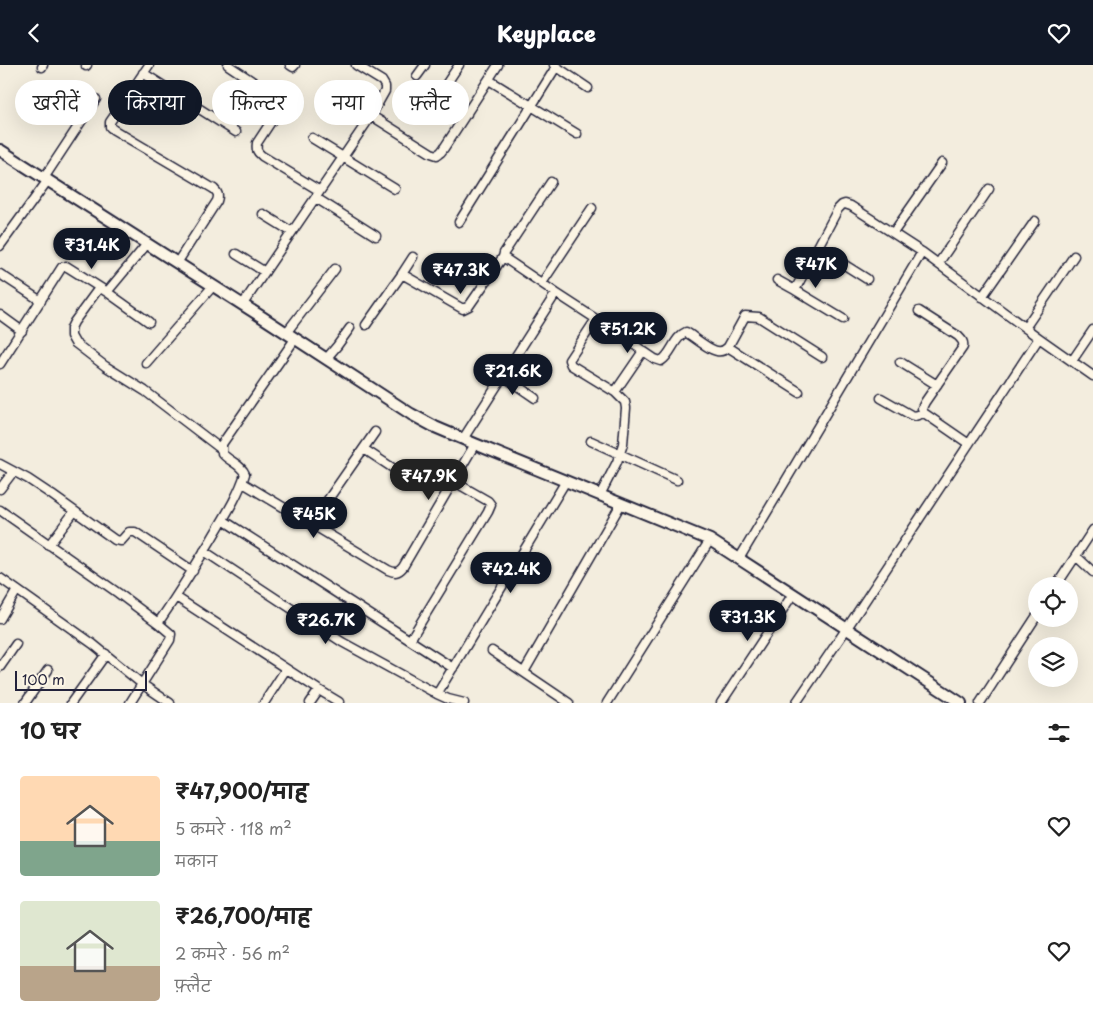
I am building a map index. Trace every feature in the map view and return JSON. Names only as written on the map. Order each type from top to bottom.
[{"type":"street","points":[[149,65],[110,122],[110,127],[214,189],[218,192],[219,196],[177,263]]},
{"type":"street","points":[[228,65],[282,101],[282,105],[257,143],[256,149],[258,152],[376,237]]},
{"type":"street","points":[[290,65],[293,67],[295,65]]},
{"type":"street","points":[[356,65],[380,80]]},
{"type":"street","points":[[417,76],[425,65]]},
{"type":"street","points":[[449,80],[459,65]]},
{"type":"street","points":[[469,111],[498,65]]},
{"type":"street","points":[[459,222],[555,66],[588,88]]},
{"type":"street","points":[[144,73],[236,132]]},
{"type":"street","points":[[489,80],[577,134]]},
{"type":"street","points":[[382,81],[385,86],[382,95]]},
{"type":"street","points":[[382,123],[437,155],[460,125]]},
{"type":"street","points":[[0,247],[80,125]]},
{"type":"street","points":[[243,305],[365,125]]},
{"type":"street","points":[[312,138],[395,189]]},
{"type":"street","points":[[0,149],[411,414],[475,445],[710,540],[961,703]]},
{"type":"street","points":[[893,233],[942,163]]},
{"type":"street","points":[[402,274],[464,309],[469,306],[551,182]]},
{"type":"street","points":[[938,263],[989,189]]},
{"type":"street","points":[[796,290],[838,209],[845,204],[852,206],[938,263],[982,297],[1093,376]]},
{"type":"street","points":[[542,283],[592,208]]},
{"type":"street","points":[[263,214],[292,232]]},
{"type":"street","points":[[982,297],[1035,221]]},
{"type":"street","points":[[107,292],[147,244]]},
{"type":"street","points":[[818,249],[866,279]]},
{"type":"street","points":[[739,559],[922,252]]},
{"type":"street","points":[[236,254],[265,272]]},
{"type":"street","points":[[366,325],[413,257]]},
{"type":"street","points":[[503,257],[655,359],[661,361],[666,358],[680,335],[686,332],[712,349],[718,352],[724,351],[745,316],[759,317],[822,357]]},
{"type":"street","points":[[1025,328],[1074,257]]},
{"type":"street","points":[[0,364],[62,267],[66,266],[149,322]]},
{"type":"street","points":[[221,449],[222,444],[335,269]]},
{"type":"street","points":[[0,274],[41,301]]},
{"type":"street","points":[[777,280],[843,319]]},
{"type":"street","points":[[146,363],[214,286]]},
{"type":"street","points":[[99,288],[71,328],[70,336],[75,343],[105,366],[145,391],[221,449],[224,456],[243,469],[245,474],[243,483],[223,520],[193,571],[158,623]]},
{"type":"street","points":[[463,439],[556,293]]},
{"type":"street","points":[[919,311],[958,336],[964,343],[922,408],[924,413],[969,444]]},
{"type":"street","points":[[0,315],[22,331]]},
{"type":"street","points":[[596,319],[569,358],[569,363],[615,392],[625,402],[625,435],[620,454],[600,495]]},
{"type":"street","points":[[326,359],[350,328]]},
{"type":"street","points":[[1072,361],[1093,331]]},
{"type":"street","points":[[796,703],[1039,338]]},
{"type":"street","points":[[728,347],[798,392]]},
{"type":"street","points":[[615,392],[643,351]]},
{"type":"street","points":[[900,362],[937,385]]},
{"type":"street","points":[[503,376],[535,398]]},
{"type":"street","points":[[881,398],[911,415],[915,416],[924,413]]},
{"type":"street","points":[[311,524],[375,432]]},
{"type":"street","points":[[591,441],[677,480]]},
{"type":"street","points":[[243,483],[395,573],[403,567],[475,445]]},
{"type":"street","points":[[364,449],[420,485]]},
{"type":"street","points":[[0,464],[52,495],[118,541],[121,541],[129,532],[135,532],[193,571]]},
{"type":"street","points":[[0,489],[14,472]]},
{"type":"street","points":[[410,640],[492,505],[453,481]]},
{"type":"street","points":[[436,694],[566,481]]},
{"type":"street","points":[[524,673],[622,504]]},
{"type":"street","points":[[0,510],[169,631],[171,634],[170,640],[130,703]]},
{"type":"street","points":[[49,545],[74,512]]},
{"type":"street","points":[[223,520],[453,668]]},
{"type":"street","points":[[1062,577],[1093,530]]},
{"type":"street","points":[[607,703],[710,540]]},
{"type":"street","points":[[204,551],[342,642],[436,694],[464,703]]},
{"type":"street","points":[[1076,556],[1093,572]]},
{"type":"street","points":[[0,578],[106,654],[142,684],[170,703]]},
{"type":"street","points":[[0,619],[17,590]]},
{"type":"street","points":[[721,703],[793,594]]},
{"type":"street","points":[[176,597],[286,669],[339,701]]},
{"type":"street","points":[[980,703],[1029,627]]},
{"type":"street","points":[[0,667],[16,644]]},
{"type":"street","points":[[492,651],[569,703]]},
{"type":"street","points":[[72,703],[106,654]]},
{"type":"street","points":[[264,703],[286,669]]},
{"type":"street","points":[[25,703],[48,670]]},
{"type":"street","points":[[310,703],[319,690]]}]
